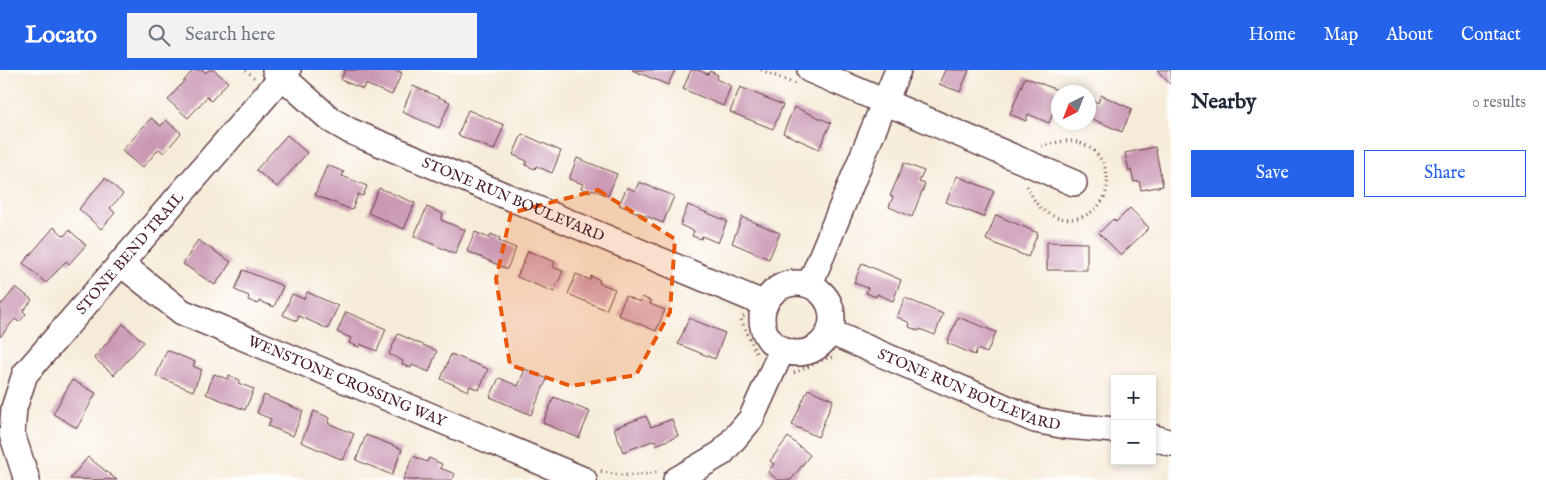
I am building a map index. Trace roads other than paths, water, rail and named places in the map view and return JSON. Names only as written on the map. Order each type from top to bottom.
[{"type":"street","points":[[810,70],[1074,183]]},
{"type":"street","points":[[814,279],[898,70]]},
{"type":"street","name":"STONE BEND TRAIL","points":[[27,480],[9,458],[14,408],[25,374],[120,263],[275,74]]},
{"type":"street","name":"STONE RUN BOULEVARD","points":[[275,74],[332,120],[350,131],[756,300]]},
{"type":"street","name":"WENSTONE CROSSING WAY","points":[[120,263],[182,312],[592,475]]},
{"type":"street","points":[[814,279],[828,299],[837,334],[815,348],[804,352],[793,353],[782,350],[767,335],[763,325],[762,314],[756,300],[771,294],[784,285],[814,279]]},
{"type":"street","name":"STONE RUN BOULEVARD","points":[[837,334],[1035,420],[1066,426],[1111,430]]},
{"type":"street","points":[[671,474],[722,453],[751,419],[782,350]]},
{"type":"street","points":[[1156,438],[1171,443]]}]
